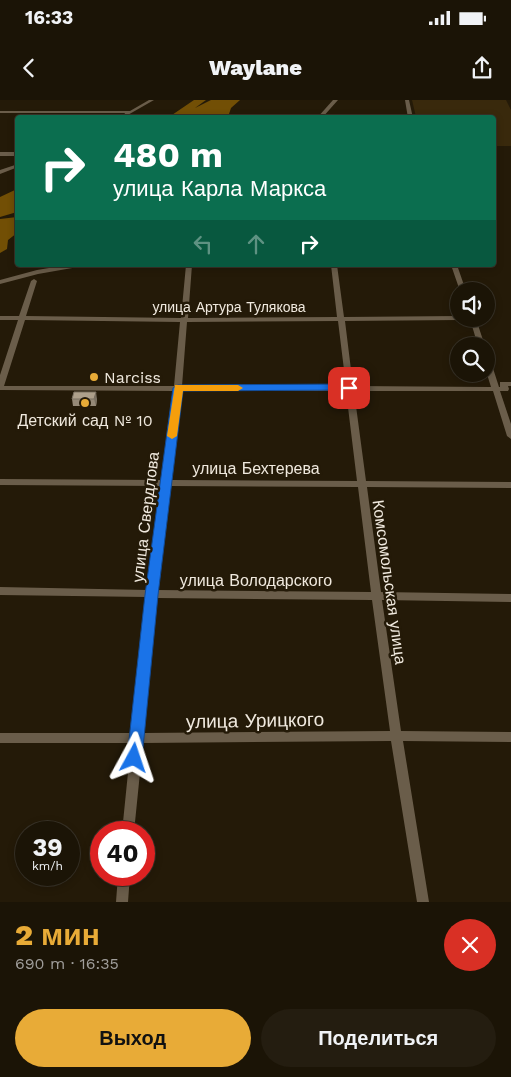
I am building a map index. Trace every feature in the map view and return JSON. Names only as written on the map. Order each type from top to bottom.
[{"type":"street","points":[[126,115],[152,100]]},
{"type":"street","points":[[323,115],[336,100]]},
{"type":"street","points":[[407,100],[410,115]]},
{"type":"street","points":[[0,112],[131,112]]},
{"type":"street","points":[[0,154],[15,154]]},
{"type":"street","points":[[0,172],[15,166]]},
{"type":"street","points":[[0,282],[37,272],[66,267]]},
{"type":"street","name":"улица Свердлова","points":[[129,821],[152,595],[178,388],[189,267]]},
{"type":"street","name":"Комсомольская улица","points":[[334,267],[376,595],[423,902]]},
{"type":"street","points":[[455,267],[460,282]]},
{"type":"street","points":[[34,281],[0,387],[505,389],[503,384],[511,384]]},
{"type":"street","name":"улица Артура Тулякова","points":[[0,318],[184,320],[450,318]]},
{"type":"street","points":[[495,380],[511,436]]},
{"type":"street","name":"улица Бехтерева","points":[[0,482],[511,485]]},
{"type":"street","name":"улица Володарского","points":[[0,591],[152,595],[376,595],[511,598]]},
{"type":"street","name":"улица Урицкого","points":[[0,738],[136,739],[396,735],[511,738]]},
{"type":"street","points":[[122,902],[123,886]]},
{"type":"shaded area","points":[[194,100],[206,100],[195,108],[211,100],[240,100],[231,108],[229,115],[172,115]]},
{"type":"shaded area","points":[[412,100],[506,100],[511,110],[511,146],[496,146],[496,115],[416,115]]},
{"type":"shaded area","points":[[15,190],[15,213],[0,217],[0,197]]},
{"type":"shaded area","points":[[15,217],[15,235],[8,240],[7,249],[0,253],[0,219]]},
{"type":"building","points":[[74,392],[96,392],[94,399],[72,399]]},
{"type":"slow traffic","points":[[172,436],[178,388],[238,388]]},
{"type":"place","name":"Narciss","points":[[94,377]]},
{"type":"place","name":"Детский сад № 10","points":[[85,403]]},
{"type":"route","points":[[134,758],[178,388],[349,388]]}]
